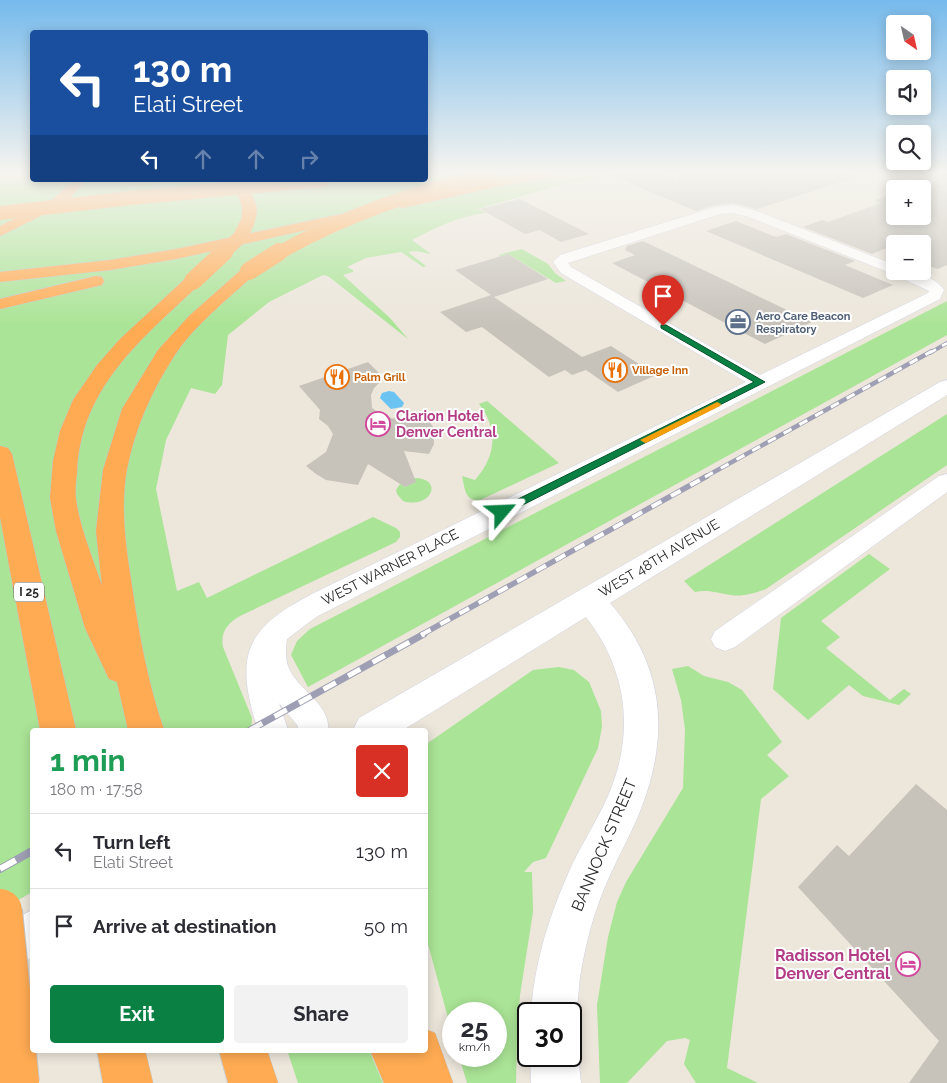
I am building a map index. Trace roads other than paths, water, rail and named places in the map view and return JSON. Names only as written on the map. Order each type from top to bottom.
[{"type":"highway","points":[[0,232],[14,225]]},
{"type":"highway","points":[[142,716],[101,628],[70,531],[63,498],[65,461],[72,431],[81,408],[104,369],[127,343],[240,237],[246,225]]},
{"type":"highway","points":[[0,277],[110,265],[176,254],[307,225]]},
{"type":"highway","points":[[0,304],[268,240],[323,225]]},
{"type":"highway","points":[[142,716],[121,618],[110,531],[115,470],[133,409],[165,354],[194,320],[249,271],[292,244],[331,225]]},
{"type":"highway","name":"I 25","points":[[0,454],[58,728]]},
{"type":"highway","points":[[0,911],[17,1083]]},
{"type":"highway","points":[[122,1053],[128,1083]]},
{"type":"highway","points":[[244,1053],[253,1083]]},
{"type":"highway","points":[[395,1053],[409,1083]]},
{"type":"highway","points":[[419,1053],[428,1083]]},
{"type":"street","points":[[672,225],[565,258],[560,262],[566,270],[761,382]]},
{"type":"street","points":[[780,225],[886,267]]},
{"type":"street","name":"WEST WARNER PLACE","points":[[272,728],[260,677],[260,660],[265,648],[275,634],[292,619],[327,598],[935,296],[937,290],[919,280]]},
{"type":"street","name":"WEST 48TH AVENUE","points":[[374,728],[947,386]]},
{"type":"street","points":[[725,639],[947,481]]},
{"type":"street","name":"BANNOCK STREET","points":[[556,1002],[560,966],[572,919],[588,876],[623,807],[641,748],[642,720],[640,694],[633,669],[624,645],[590,599]]},
{"type":"street","points":[[275,634],[271,650],[271,660],[283,685],[314,722],[313,728]]},
{"type":"street","points":[[0,952],[30,933]]},
{"type":"street","points":[[555,1067],[556,1083]]},
{"type":"water","points":[[394,392],[404,403],[402,407],[391,409],[380,398],[382,393]]},
{"type":"railway","points":[[930,353],[947,343]]},
{"type":"railway","points":[[705,477],[932,351]]},
{"type":"railway","points":[[421,635],[707,476]]},
{"type":"railway","points":[[254,728],[424,634]]},
{"type":"railway","points":[[0,869],[30,852]]},
{"type":"place","name":"Aero Care Beacon Respiratory","points":[[738,322]]},
{"type":"place","name":"Village Inn","points":[[615,370]]},
{"type":"place","name":"Palm Grill","points":[[337,377]]},
{"type":"place","name":"Clarion Hotel Denver Central","points":[[378,424]]},
{"type":"place","name":"Radisson Hotel Denver Central","points":[[908,964]]}]
